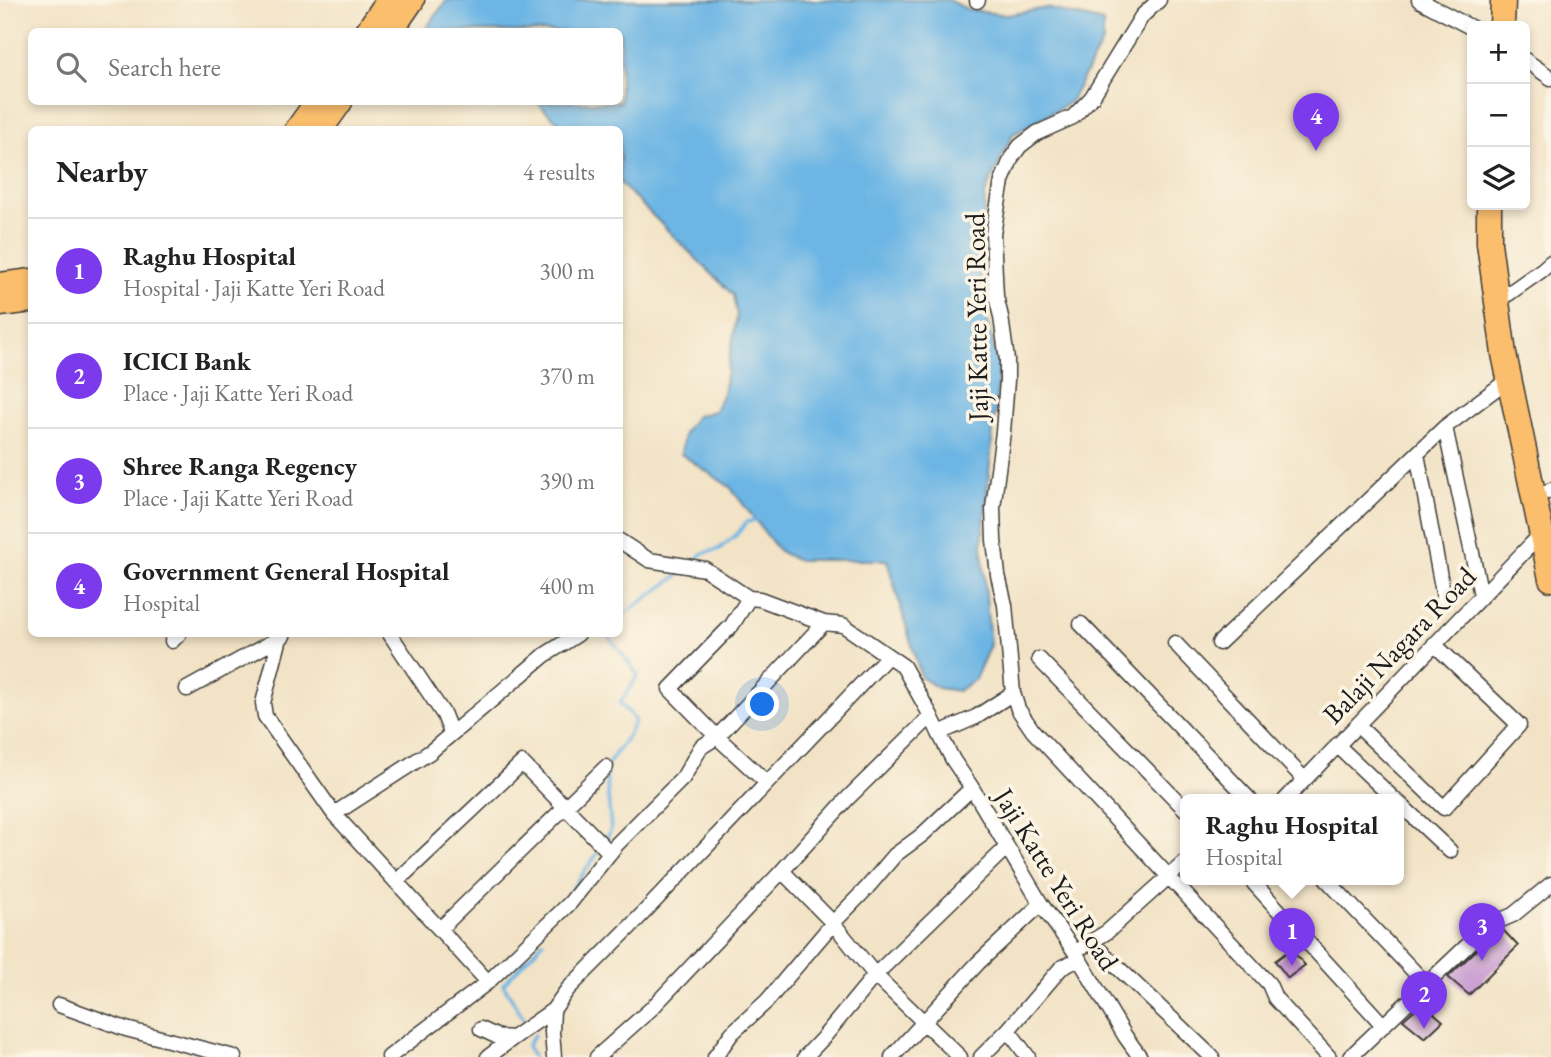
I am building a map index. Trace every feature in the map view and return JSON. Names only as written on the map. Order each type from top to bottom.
[{"type":"highway","points":[[370,28],[389,0]]},
{"type":"highway","points":[[393,28],[412,0]]},
{"type":"highway","points":[[1489,0],[1489,21]]},
{"type":"highway","points":[[1502,21],[1503,0]]},
{"type":"highway","points":[[300,126],[315,105]]},
{"type":"highway","points":[[323,126],[338,105]]},
{"type":"highway","points":[[1489,210],[1489,243],[1504,354],[1548,511]]},
{"type":"highway","points":[[1502,210],[1502,243],[1508,293],[1548,511],[1551,579]]},
{"type":"highway","points":[[0,285],[28,282]]},
{"type":"highway","points":[[0,304],[28,300]]},
{"type":"street","name":"Jaji Katte Yeri Road","points":[[1013,693],[1005,605],[993,540],[993,508],[1007,380],[1007,360],[996,296],[993,234],[1002,181],[1020,146],[1038,133],[1073,117],[1092,97],[1142,16],[1159,0]]},
{"type":"street","points":[[1419,0],[1467,25]]},
{"type":"street","points":[[1530,63],[1551,78]]},
{"type":"street","points":[[1508,293],[1551,262]]},
{"type":"street","points":[[1219,643],[1445,427],[1509,379]]},
{"type":"street","points":[[1445,427],[1481,595]]},
{"type":"street","points":[[1417,454],[1444,598]]},
{"type":"street","name":"Balaji Nagara Road","points":[[1290,794],[1481,595],[1548,511]]},
{"type":"street","name":"Jaji Katte Yeri Road","points":[[623,543],[649,560],[705,569],[749,598],[760,599],[824,623],[843,625],[903,666],[953,760],[1041,904],[1077,955],[1140,1057]]},
{"type":"street","points":[[749,598],[732,625],[670,689],[717,737],[768,783]]},
{"type":"street","points":[[389,1057],[488,982],[570,903],[610,853],[683,778],[701,747],[717,737],[824,623]]},
{"type":"street","points":[[1081,624],[1244,794]]},
{"type":"street","points":[[187,689],[282,637]]},
{"type":"street","points":[[284,637],[263,703],[265,716],[334,814],[488,982]]},
{"type":"street","points":[[392,637],[444,715],[451,733]]},
{"type":"street","points":[[334,814],[429,752],[545,655],[573,637]]},
{"type":"street","points":[[1175,643],[1304,779]]},
{"type":"street","points":[[1356,724],[1444,808],[1519,725],[1434,644]]},
{"type":"street","points":[[488,1057],[553,1010],[568,989],[888,656]]},
{"type":"street","points":[[1039,659],[1180,805]]},
{"type":"street","points":[[939,733],[976,716],[1013,693],[1018,709],[1033,731],[1269,984],[1275,998],[1329,1057]]},
{"type":"street","points":[[597,1057],[652,1008],[846,800],[931,716]]},
{"type":"street","points":[[1337,745],[1389,794]]},
{"type":"street","points":[[396,882],[522,763],[610,853]]},
{"type":"street","points":[[440,929],[606,767]]},
{"type":"street","points":[[715,1057],[732,1033],[767,1001],[895,855],[922,835],[972,788]]},
{"type":"street","points":[[1404,808],[1450,851]]},
{"type":"street","points":[[805,1057],[875,975],[1007,847]]},
{"type":"street","points":[[981,1057],[1061,968],[1107,932],[1180,867]]},
{"type":"street","points":[[782,871],[833,923],[875,975],[960,1057]]},
{"type":"street","points":[[1350,1057],[1489,925],[1513,915],[1551,884]]},
{"type":"street","points":[[1256,885],[1383,1025]]},
{"type":"street","points":[[1332,885],[1426,984]]},
{"type":"street","points":[[892,1057],[978,962],[1041,904]]},
{"type":"street","points":[[1091,942],[1212,1057]]},
{"type":"street","points":[[59,1005],[126,1029],[234,1057]]},
{"type":"street","points":[[553,1010],[551,1032],[554,1057]]},
{"type":"street","points":[[481,1028],[498,1037],[513,1038]]},
{"type":"street","points":[[1008,1030],[1028,1057]]},
{"type":"water","points":[[447,0],[948,0],[969,10],[1007,15],[1047,8],[1103,22],[1103,41],[1070,102],[1012,135],[985,193],[980,293],[999,369],[982,546],[990,645],[975,679],[958,691],[938,688],[921,677],[887,560],[796,560],[779,551],[730,487],[681,454],[684,433],[696,416],[715,411],[723,393],[737,316],[733,295],[623,186],[623,126],[562,126],[540,105],[623,105],[623,28],[426,28]]},
{"type":"building","points":[[1503,930],[1518,946],[1469,995],[1448,977],[1494,933]]},
{"type":"building","points":[[1291,949],[1305,965],[1288,978],[1275,961]]},
{"type":"building","points":[[1422,1003],[1443,1021],[1425,1038],[1403,1020]]},
{"type":"waterway","points":[[698,558],[701,554],[719,549],[747,522],[759,519]]},
{"type":"waterway","points":[[623,615],[686,570]]},
{"type":"waterway","points":[[608,764],[629,734],[635,720],[620,703],[638,675],[609,637]]},
{"type":"waterway","points":[[605,842],[611,829],[606,774]]},
{"type":"waterway","points":[[569,893],[597,854]]},
{"type":"waterway","points":[[524,1019],[503,984],[543,942]]},
{"type":"waterway","points":[[533,1057],[527,1046],[534,1035]]},
{"type":"place","name":"Government General Hospital","points":[[1316,151]]},
{"type":"place","name":"Shree Ranga Regency","points":[[1482,961]]},
{"type":"place","name":"Raghu Hospital","points":[[1292,966]]},
{"type":"place","name":"ICICI Bank","points":[[1424,1029]]}]
